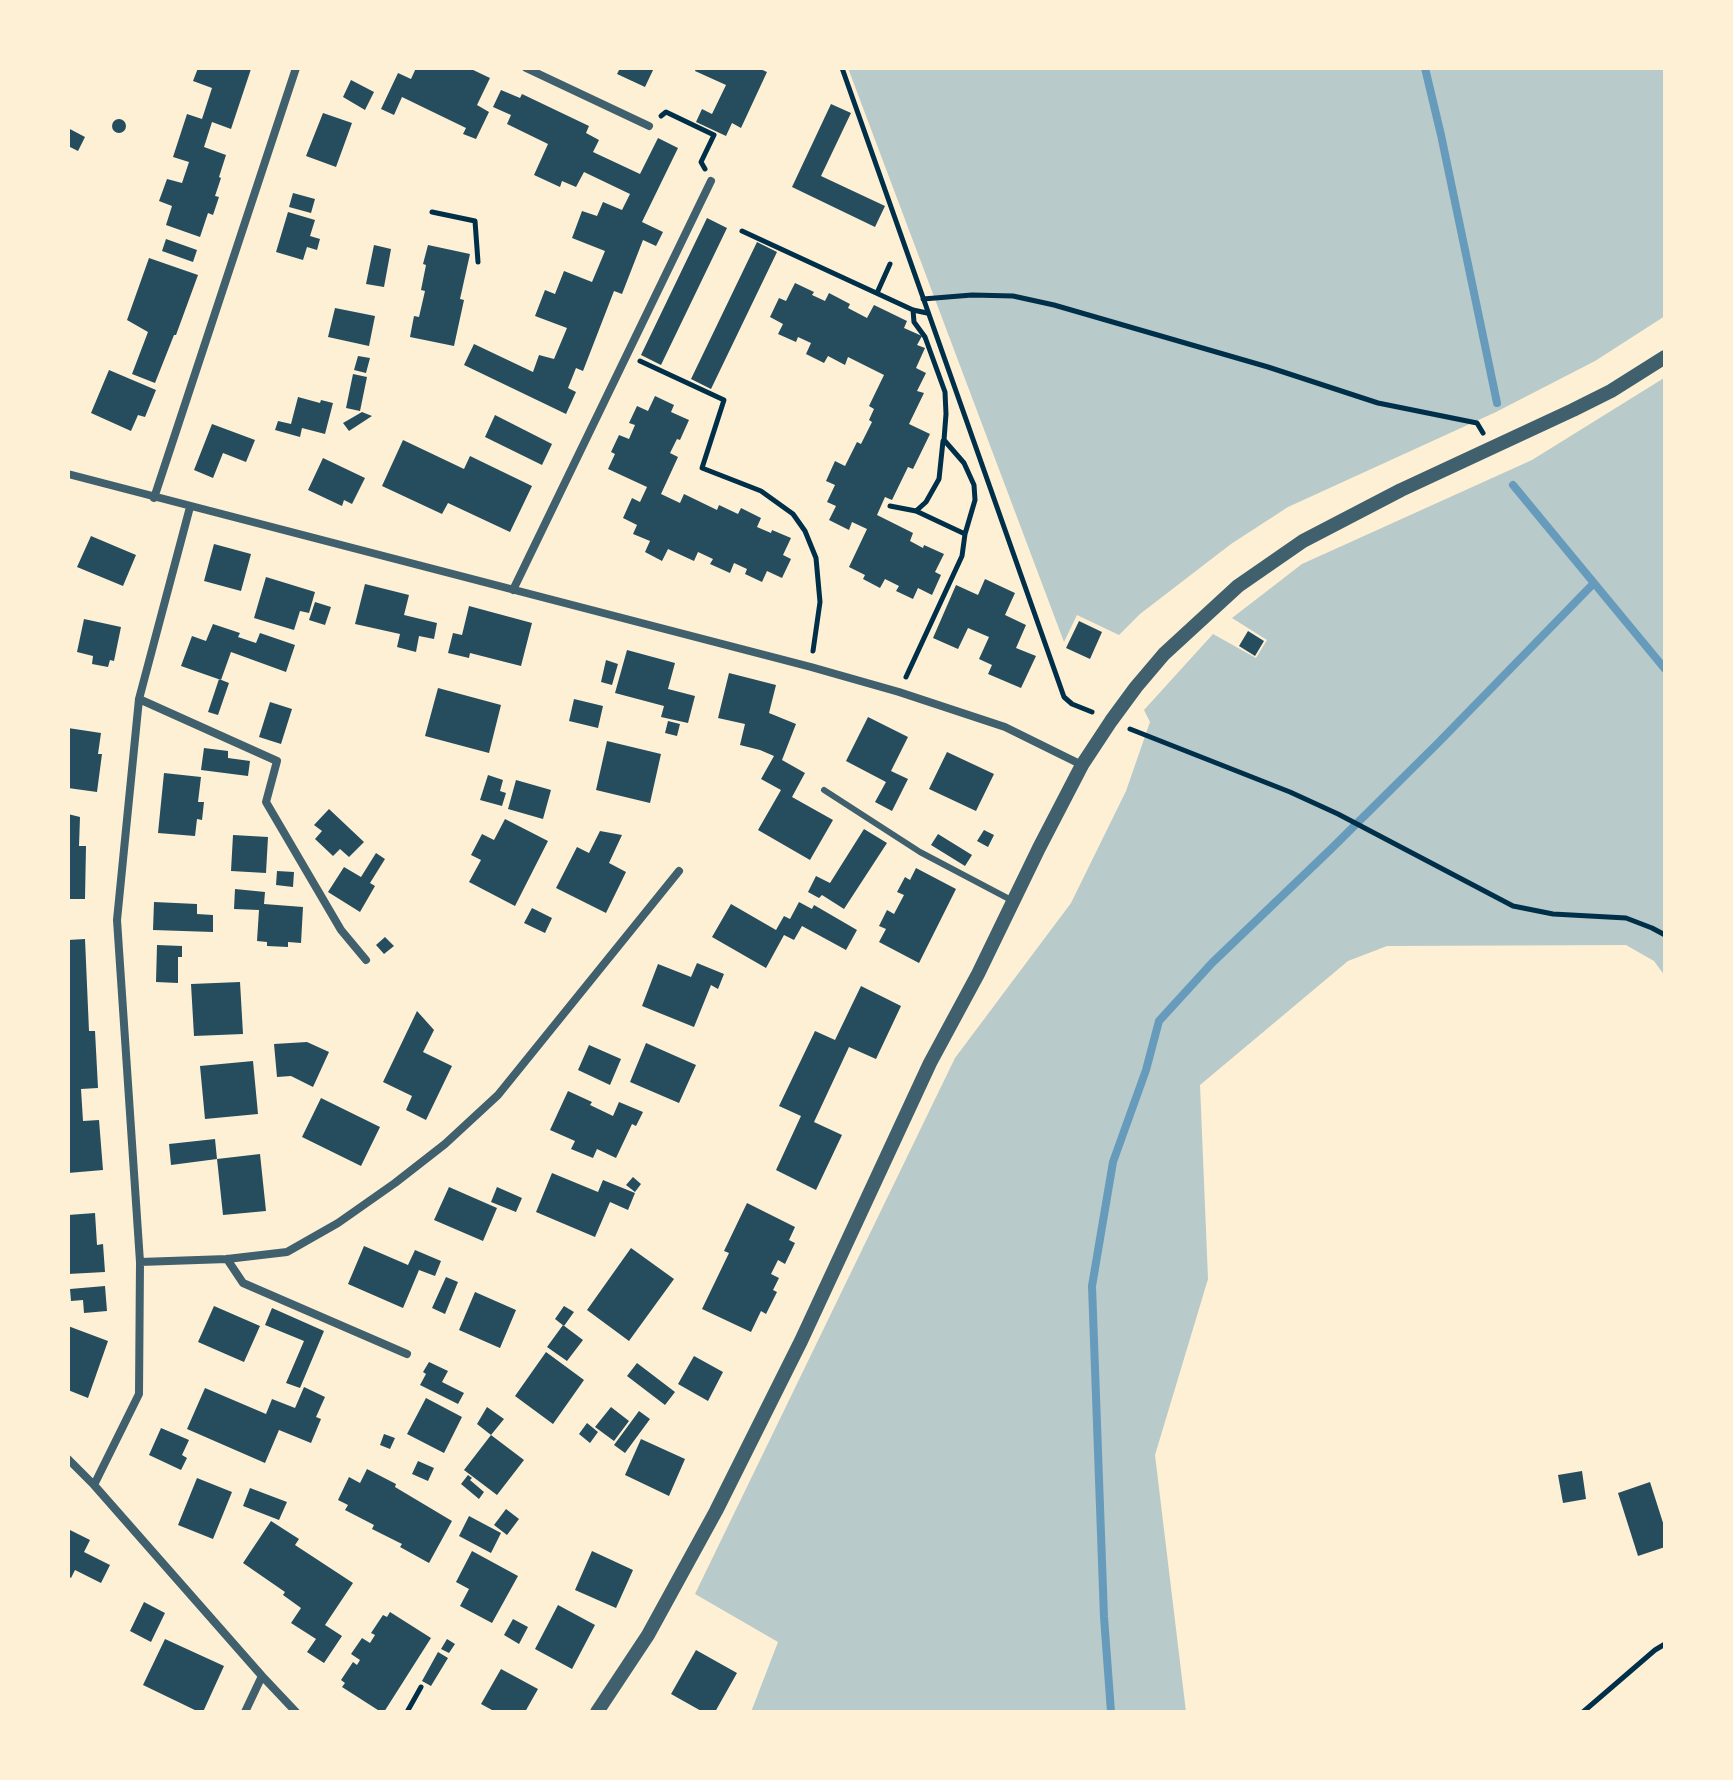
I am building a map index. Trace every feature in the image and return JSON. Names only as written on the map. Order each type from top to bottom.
[{"type":"street","points":[[154,498],[296,68]]},
{"type":"street","points":[[526,68],[649,126]]},
{"type":"street","points":[[513,590],[711,181]]},
{"type":"street","points":[[597,1712],[654,1624],[729,1486],[801,1341],[930,1063],[1082,765],[1136,687],[1200,619],[1238,586],[1303,541],[1401,490],[1611,391],[1665,357]]},
{"type":"street","points":[[68,474],[899,692],[1005,727],[1082,765]]},
{"type":"street","points":[[94,1485],[139,1394],[140,1262],[117,920],[139,699],[190,507]]},
{"type":"street","points":[[139,699],[277,761],[266,802],[341,930],[366,960]]},
{"type":"street","points":[[140,1262],[227,1259],[287,1252],[338,1223],[395,1183],[445,1144],[498,1095],[679,871]]},
{"type":"street","points":[[227,1259],[243,1283],[407,1354]]},
{"type":"street","points":[[68,1459],[296,1712]]},
{"type":"street","points":[[245,1712],[262,1676]]},
{"type":"lane","points":[[824,790],[920,852],[1013,901]]},
{"type":"path","points":[[842,68],[1064,697],[1072,704],[1157,741],[1290,792],[1338,814],[1513,906],[1553,914],[1626,918],[1665,935]]},
{"type":"path","points":[[649,126],[666,112],[714,135],[701,162],[711,181]]},
{"type":"path","points":[[432,212],[475,221],[478,262]]},
{"type":"path","points":[[742,231],[913,310],[928,314]]},
{"type":"path","points":[[877,293],[890,264]]},
{"type":"path","points":[[923,299],[1013,296],[1054,305],[1268,367],[1378,403],[1477,423],[1492,449]]},
{"type":"path","points":[[913,310],[914,322],[925,337],[945,392],[946,414],[939,479],[926,502],[916,511]]},
{"type":"path","points":[[626,355],[724,400],[702,468],[761,491],[793,514],[805,531],[816,558],[820,602],[811,667]]},
{"type":"path","points":[[899,692],[962,556],[975,500],[974,485],[964,463],[944,440]]},
{"type":"path","points":[[890,506],[916,511],[965,534]]},
{"type":"path","points":[[1583,1712],[1665,1644]]},
{"type":"path","points":[[407,1712],[421,1687]]},
{"type":"shaded area","points":[[848,68],[1665,68],[1665,316],[1595,361],[1496,412],[1288,507],[1231,544],[1140,614],[1119,635],[1077,615],[1064,642]]},
{"type":"shaded area","points":[[1664,378],[1665,976],[1654,961],[1626,945],[1387,946],[1348,961],[1200,1085],[1208,1279],[1155,1455],[1186,1712],[751,1712],[778,1642],[695,1594],[955,1058],[1071,903],[1126,791],[1150,722],[1144,710],[1213,634],[1256,658],[1267,640],[1232,618],[1302,564],[1532,460]]},
{"type":"building","points":[[198,68],[251,69],[231,129],[212,122],[204,147],[226,155],[215,196],[219,197],[213,215],[208,213],[200,237],[166,225],[172,206],[159,201],[167,179],[182,183],[189,162],[173,157],[187,114],[202,119],[212,88],[193,81]]},
{"type":"building","points":[[416,68],[469,68],[490,78],[477,105],[489,112],[476,139],[463,134],[466,128],[402,97],[394,115],[381,109],[398,73],[411,79]]},
{"type":"building","points":[[620,68],[654,68],[645,87],[617,74]]},
{"type":"building","points":[[696,68],[758,68],[767,72],[741,128],[732,123],[726,136],[696,122],[702,109],[712,114],[726,85],[695,71]]},
{"type":"building","points":[[351,80],[374,92],[365,110],[343,97]]},
{"type":"building","points":[[501,90],[520,98],[522,94],[589,126],[586,133],[599,140],[593,152],[640,174],[658,138],[678,148],[642,222],[663,232],[656,246],[643,240],[622,294],[614,291],[583,371],[576,368],[568,388],[576,392],[566,414],[464,365],[474,344],[533,372],[539,355],[554,359],[567,328],[535,316],[545,290],[555,294],[564,271],[592,282],[605,251],[572,238],[582,211],[597,216],[603,202],[622,210],[630,194],[584,172],[576,187],[562,181],[560,187],[534,175],[548,144],[507,124],[511,115],[493,107]]},
{"type":"building","points":[[831,104],[851,113],[821,176],[885,206],[875,227],[792,187]]},
{"type":"building","points":[[323,113],[352,123],[336,167],[306,156]]},
{"type":"building","points":[[119,119],[126,126],[119,133],[112,126]]},
{"type":"building","points":[[68,128],[85,137],[78,151],[68,146]]},
{"type":"building","points":[[293,193],[315,199],[311,213],[289,207]]},
{"type":"building","points":[[288,212],[315,220],[310,236],[320,239],[317,250],[307,247],[303,260],[276,252]]},
{"type":"building","points":[[707,218],[727,228],[661,365],[641,355]]},
{"type":"building","points":[[166,239],[197,250],[193,262],[162,251]]},
{"type":"building","points":[[757,242],[777,252],[711,389],[691,379]]},
{"type":"building","points":[[374,245],[391,249],[384,287],[366,284]]},
{"type":"building","points":[[428,245],[470,254],[454,346],[410,337],[414,316],[419,317],[425,291],[421,290]]},
{"type":"building","points":[[149,258],[198,275],[155,383],[132,374],[148,332],[127,320]]},
{"type":"building","points":[[795,283],[825,301],[829,293],[867,318],[874,305],[907,321],[904,328],[922,336],[917,345],[925,348],[916,368],[926,373],[917,391],[924,393],[909,424],[930,434],[913,469],[908,467],[892,500],[885,497],[877,515],[913,533],[910,541],[944,554],[935,572],[941,575],[932,595],[918,588],[913,599],[896,591],[899,586],[885,579],[880,588],[849,567],[867,529],[852,522],[849,530],[829,520],[836,506],[827,502],[835,485],[826,481],[835,461],[845,466],[857,442],[861,444],[872,422],[869,420],[874,409],[869,406],[884,375],[848,357],[845,365],[828,356],[824,363],[806,354],[811,343],[798,337],[796,342],[778,334],[783,324],[770,317],[779,298],[786,301]]},
{"type":"building","points":[[335,308],[375,316],[369,346],[328,337]]},
{"type":"building","points":[[358,356],[370,358],[366,373],[354,370]]},
{"type":"building","points":[[109,370],[156,390],[145,417],[138,415],[131,431],[91,413]]},
{"type":"building","points":[[353,374],[367,377],[360,411],[346,408]]},
{"type":"building","points":[[655,396],[674,405],[671,412],[689,420],[670,453],[678,457],[661,494],[680,503],[684,494],[717,510],[719,505],[738,514],[741,508],[761,518],[757,527],[791,538],[783,555],[791,559],[782,578],[767,571],[762,582],[745,574],[747,569],[734,563],[730,573],[710,564],[713,559],[698,552],[694,561],[668,549],[662,561],[645,552],[650,541],[633,534],[637,525],[623,518],[632,498],[640,502],[647,487],[608,469],[619,435],[629,439],[635,425],[629,423],[637,406],[648,411]]},
{"type":"building","points":[[298,397],[333,403],[325,434],[302,428],[300,437],[275,430],[278,421],[291,424]]},
{"type":"building","points":[[362,412],[372,416],[349,431],[343,423]]},
{"type":"building","points":[[495,415],[552,444],[542,465],[485,437]]},
{"type":"building","points":[[212,424],[255,440],[246,462],[223,453],[213,478],[194,470]]},
{"type":"building","points":[[403,440],[464,469],[470,456],[532,486],[510,532],[448,503],[442,514],[382,486]]},
{"type":"building","points":[[323,458],[365,478],[352,504],[344,500],[342,506],[308,490]]},
{"type":"building","points":[[91,536],[136,555],[123,586],[77,567]]},
{"type":"building","points":[[214,544],[251,554],[241,591],[204,581]]},
{"type":"building","points":[[266,577],[315,592],[309,613],[300,611],[294,630],[254,618]]},
{"type":"building","points":[[985,579],[1015,593],[1005,615],[1026,625],[1016,648],[1036,656],[1021,688],[988,674],[992,665],[979,659],[989,637],[968,628],[958,649],[933,638],[956,585],[978,595]]},
{"type":"building","points":[[365,584],[409,595],[404,615],[437,623],[434,639],[419,636],[416,652],[397,647],[400,634],[355,624]]},
{"type":"building","points":[[315,602],[331,607],[325,625],[309,620]]},
{"type":"building","points":[[469,606],[532,623],[521,666],[470,653],[469,658],[448,653],[453,633],[462,635]]},
{"type":"building","points":[[84,619],[121,627],[114,661],[110,660],[108,667],[92,664],[93,656],[77,652]]},
{"type":"building","points":[[1079,621],[1102,632],[1090,659],[1066,648]]},
{"type":"building","points":[[213,624],[240,633],[238,637],[256,643],[260,633],[295,645],[286,672],[231,652],[221,680],[181,666],[192,636],[206,641]]},
{"type":"building","points":[[1248,631],[1264,641],[1255,656],[1239,646]]},
{"type":"building","points":[[627,650],[675,663],[668,689],[695,696],[688,723],[661,717],[664,706],[615,693]]},
{"type":"building","points":[[606,660],[618,664],[612,685],[601,682]]},
{"type":"building","points":[[729,673],[776,685],[769,713],[796,724],[782,760],[805,773],[792,797],[833,820],[810,860],[758,830],[781,790],[761,779],[774,756],[740,745],[745,724],[718,718]]},
{"type":"building","points":[[219,679],[229,683],[218,715],[208,712]]},
{"type":"building","points":[[438,688],[501,705],[489,753],[425,736]]},
{"type":"building","points":[[574,699],[603,706],[598,728],[569,721]]},
{"type":"building","points":[[270,702],[292,709],[281,744],[259,737]]},
{"type":"building","points":[[868,717],[908,737],[891,771],[908,779],[892,811],[875,802],[886,782],[846,761]]},
{"type":"building","points":[[668,721],[680,724],[677,736],[665,733]]},
{"type":"building","points":[[68,728],[101,733],[98,754],[102,754],[97,792],[68,788]]},
{"type":"building","points":[[607,741],[661,754],[650,803],[596,790]]},
{"type":"building","points":[[204,748],[228,751],[228,758],[250,761],[248,776],[201,770]]},
{"type":"building","points":[[947,752],[994,774],[976,811],[929,789]]},
{"type":"building","points":[[164,773],[201,777],[198,802],[204,802],[202,820],[197,819],[195,836],[158,833]]},
{"type":"building","points":[[488,775],[503,780],[500,791],[506,793],[502,806],[480,800]]},
{"type":"building","points":[[516,780],[551,790],[543,819],[508,809]]},
{"type":"building","points":[[329,809],[364,842],[349,857],[340,849],[333,856],[315,839],[322,831],[314,825]]},
{"type":"building","points":[[68,814],[80,817],[79,846],[86,846],[85,899],[68,899]]},
{"type":"building","points":[[505,819],[548,841],[515,906],[469,882],[481,860],[471,855],[482,834],[494,840]]},
{"type":"building","points":[[864,829],[887,843],[844,909],[822,895],[819,898],[808,892],[816,876],[830,883]]},
{"type":"building","points":[[984,830],[994,835],[988,847],[977,841]]},
{"type":"building","points":[[600,831],[622,835],[609,863],[626,872],[606,913],[556,888],[577,847],[589,853]]},
{"type":"building","points":[[938,834],[972,855],[965,866],[931,845]]},
{"type":"building","points":[[233,835],[268,837],[266,873],[231,871]]},
{"type":"building","points":[[376,853],[385,859],[370,883],[375,886],[360,912],[328,892],[344,867],[361,877]]},
{"type":"building","points":[[916,868],[956,889],[919,963],[879,942],[886,929],[879,926],[887,910],[894,914],[904,895],[897,892],[905,877],[910,880]]},
{"type":"building","points":[[277,871],[294,872],[293,887],[276,885]]},
{"type":"building","points":[[235,889],[265,892],[264,904],[303,907],[301,943],[288,942],[288,947],[267,946],[267,942],[257,941],[259,910],[234,909]]},
{"type":"building","points":[[154,902],[197,904],[197,914],[213,915],[213,932],[153,930]]},
{"type":"building","points":[[799,902],[812,909],[814,905],[857,930],[846,950],[802,926],[794,940],[784,935],[766,968],[712,937],[731,904],[776,930],[784,916],[790,919]]},
{"type":"building","points":[[532,908],[552,918],[545,933],[524,923]]},
{"type":"building","points":[[385,937],[394,946],[384,954],[376,945]]},
{"type":"building","points":[[85,939],[89,1031],[95,1031],[98,1088],[81,1089],[83,1121],[99,1120],[103,1170],[68,1173],[68,940]]},
{"type":"building","points":[[157,945],[182,946],[182,957],[178,957],[178,983],[156,982]]},
{"type":"building","points":[[697,963],[724,974],[718,989],[711,985],[694,1027],[642,1006],[658,964],[691,977]]},
{"type":"building","points":[[240,982],[243,1034],[194,1036],[191,984]]},
{"type":"building","points":[[861,986],[901,1006],[876,1059],[849,1047],[814,1122],[842,1135],[816,1190],[776,1170],[801,1116],[779,1106],[815,1031],[835,1040]]},
{"type":"building","points":[[417,1011],[434,1030],[423,1052],[452,1066],[426,1120],[406,1110],[412,1096],[383,1082]]},
{"type":"building","points":[[307,1042],[329,1052],[313,1087],[291,1076],[277,1077],[274,1044]]},
{"type":"building","points":[[646,1043],[696,1065],[679,1103],[630,1082]]},
{"type":"building","points":[[589,1045],[621,1059],[610,1085],[578,1070]]},
{"type":"building","points":[[253,1061],[258,1114],[205,1119],[200,1066]]},
{"type":"building","points":[[568,1091],[613,1116],[619,1102],[643,1112],[636,1126],[632,1124],[616,1158],[597,1149],[593,1158],[571,1149],[575,1141],[550,1130]]},
{"type":"building","points":[[321,1098],[380,1127],[361,1166],[302,1137]]},
{"type":"building","points":[[215,1139],[217,1159],[171,1165],[169,1144]]},
{"type":"building","points":[[260,1154],[266,1211],[223,1215],[217,1159]]},
{"type":"building","points":[[552,1173],[598,1192],[603,1180],[635,1193],[628,1210],[610,1202],[595,1237],[536,1212]]},
{"type":"building","points":[[633,1177],[641,1184],[635,1192],[626,1185]]},
{"type":"building","points":[[449,1187],[497,1208],[483,1241],[434,1220]]},
{"type":"building","points":[[497,1187],[522,1198],[516,1212],[491,1202]]},
{"type":"building","points":[[747,1203],[795,1227],[789,1240],[795,1243],[785,1264],[778,1260],[771,1274],[779,1278],[773,1290],[777,1292],[766,1314],[761,1311],[751,1332],[702,1309],[729,1253],[724,1251]]},
{"type":"building","points":[[95,1213],[97,1245],[103,1244],[105,1272],[68,1274],[68,1215]]},
{"type":"building","points":[[364,1246],[408,1265],[415,1250],[441,1261],[435,1276],[419,1270],[403,1308],[348,1284]]},
{"type":"building","points":[[631,1248],[674,1279],[629,1341],[587,1310]]},
{"type":"building","points":[[446,1277],[458,1282],[445,1314],[432,1308]]},
{"type":"building","points":[[105,1286],[107,1311],[84,1313],[83,1300],[71,1301],[70,1289]]},
{"type":"building","points":[[475,1292],[516,1310],[500,1348],[459,1330]]},
{"type":"building","points":[[214,1306],[260,1326],[244,1362],[198,1342]]},
{"type":"building","points":[[564,1306],[574,1312],[564,1326],[555,1319]]},
{"type":"building","points":[[272,1308],[324,1331],[300,1388],[286,1383],[304,1341],[265,1325]]},
{"type":"building","points":[[563,1325],[583,1340],[567,1361],[547,1347]]},
{"type":"building","points":[[68,1326],[108,1341],[88,1398],[68,1390]]},
{"type":"building","points":[[546,1352],[584,1380],[553,1424],[515,1396]]},
{"type":"building","points":[[694,1356],[723,1372],[708,1401],[678,1384]]},
{"type":"building","points":[[429,1362],[448,1371],[442,1382],[464,1393],[458,1404],[420,1385]]},
{"type":"building","points":[[637,1363],[675,1392],[665,1405],[627,1376]]},
{"type":"building","points":[[304,1387],[325,1397],[316,1417],[321,1419],[311,1443],[279,1430],[265,1463],[187,1429],[205,1388],[266,1414],[272,1399],[295,1408]]},
{"type":"building","points":[[426,1398],[462,1417],[444,1453],[407,1434]]},
{"type":"building","points":[[487,1407],[504,1419],[491,1435],[477,1424]]},
{"type":"building","points":[[611,1407],[629,1421],[614,1441],[595,1427]]},
{"type":"building","points":[[639,1411],[650,1419],[625,1453],[614,1445]]},
{"type":"building","points":[[587,1423],[598,1432],[590,1443],[579,1434]]},
{"type":"building","points":[[161,1428],[189,1440],[182,1455],[187,1458],[181,1470],[149,1455]]},
{"type":"building","points":[[384,1434],[395,1438],[390,1449],[380,1445]]},
{"type":"building","points":[[491,1435],[524,1460],[497,1495],[464,1470]]},
{"type":"building","points":[[641,1439],[685,1459],[669,1496],[625,1475]]},
{"type":"building","points":[[418,1461],[434,1468],[428,1481],[412,1474]]},
{"type":"building","points":[[367,1469],[452,1521],[429,1563],[400,1547],[402,1544],[372,1529],[374,1525],[345,1510],[348,1505],[338,1500],[349,1477],[360,1483]]},
{"type":"building","points":[[1582,1471],[1586,1499],[1563,1503],[1558,1475]]},
{"type":"building","points":[[468,1475],[484,1492],[479,1499],[461,1484]]},
{"type":"building","points":[[197,1478],[232,1492],[213,1539],[178,1525]]},
{"type":"building","points":[[1650,1482],[1665,1529],[1665,1547],[1638,1556],[1618,1493]]},
{"type":"building","points":[[250,1488],[287,1502],[279,1520],[243,1506]]},
{"type":"building","points":[[506,1509],[519,1519],[507,1535],[494,1525]]},
{"type":"building","points":[[469,1516],[501,1533],[491,1553],[459,1536]]},
{"type":"building","points":[[271,1521],[299,1539],[295,1545],[353,1583],[325,1625],[342,1636],[324,1663],[307,1652],[316,1639],[291,1623],[301,1608],[283,1595],[285,1592],[243,1563]]},
{"type":"building","points":[[68,1529],[90,1540],[84,1552],[110,1565],[101,1583],[75,1570],[71,1578],[68,1576]]},
{"type":"building","points":[[472,1551],[518,1576],[492,1623],[460,1606],[469,1589],[456,1582]]},
{"type":"building","points":[[592,1551],[633,1570],[616,1608],[575,1590]]},
{"type":"building","points":[[144,1602],[165,1613],[151,1642],[130,1631]]},
{"type":"building","points":[[558,1605],[595,1625],[572,1669],[535,1649]]},
{"type":"building","points":[[390,1612],[431,1638],[384,1712],[381,1712],[342,1687],[345,1683],[341,1680],[353,1662],[357,1665],[360,1660],[351,1654],[362,1638],[370,1643],[375,1635],[371,1633],[383,1615],[387,1617]]},
{"type":"building","points":[[513,1619],[528,1627],[519,1644],[504,1635]]},
{"type":"building","points":[[165,1639],[224,1666],[203,1712],[143,1685]]},
{"type":"building","points":[[447,1639],[455,1644],[449,1653],[441,1649]]},
{"type":"building","points":[[696,1650],[737,1673],[715,1712],[703,1712],[671,1694]]},
{"type":"building","points":[[438,1652],[448,1658],[431,1686],[422,1681]]},
{"type":"building","points":[[501,1669],[538,1689],[525,1712],[491,1712],[481,1704]]},
{"type":"waterway","points":[[1425,68],[1497,403]]},
{"type":"waterway","points":[[1513,485],[1665,669]]},
{"type":"waterway","points":[[1111,1712],[1104,1617],[1092,1286],[1113,1162],[1146,1070],[1159,1021],[1212,963],[1438,743],[1594,583]]}]
